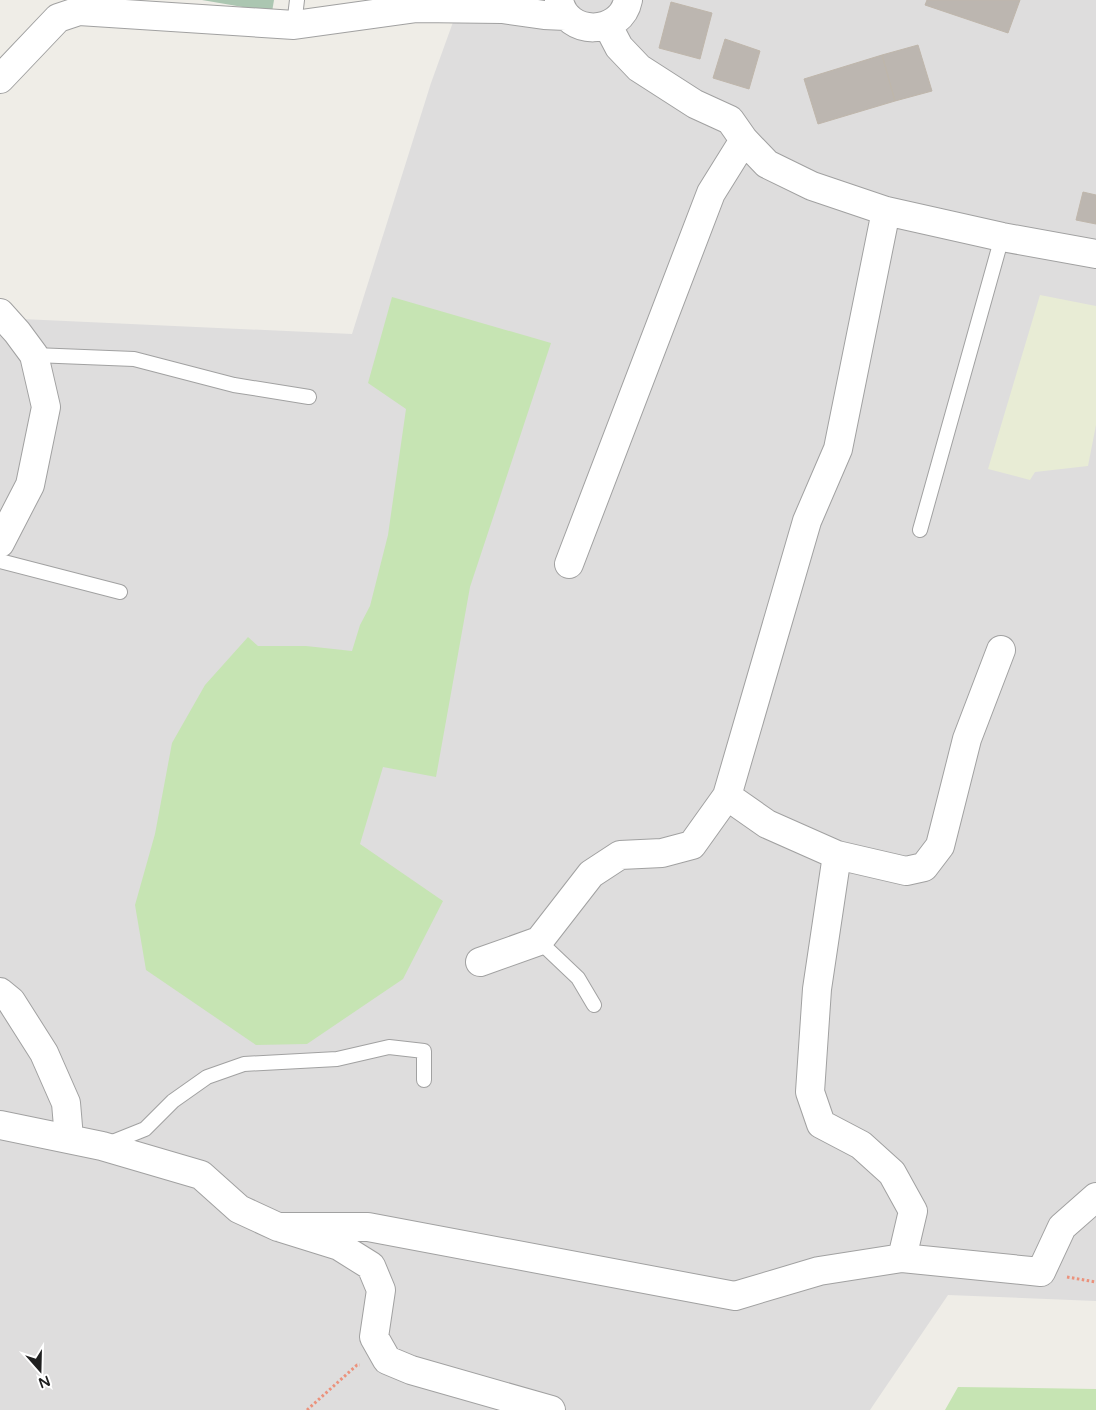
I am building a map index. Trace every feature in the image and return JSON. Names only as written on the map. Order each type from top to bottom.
[{"type":"street","points":[[502,9],[532,0]]},
{"type":"street","points":[[0,79],[58,18],[79,10],[296,13],[417,8],[502,9],[544,15],[563,8],[574,23],[585,28],[597,29],[608,26],[617,20],[624,13],[628,0]]},
{"type":"street","points":[[608,26],[619,47],[640,68],[695,104],[730,120],[744,140],[767,164],[812,186],[886,211],[1002,237],[1096,254]]},
{"type":"street","points":[[569,564],[711,193],[744,140]]},
{"type":"street","points":[[480,962],[540,940],[592,874],[620,855],[662,852],[692,846],[727,796],[807,521],[838,449],[886,211]]},
{"type":"street","points":[[0,313],[34,355],[46,407],[30,485],[0,543]]},
{"type":"street","points":[[727,796],[767,824],[837,855],[906,871],[924,866],[940,846],[967,739],[1001,650]]},
{"type":"street","points":[[837,855],[817,989],[810,1092],[821,1124],[861,1146],[892,1173],[913,1211],[902,1258]]},
{"type":"street","points":[[0,992],[11,1001],[44,1053],[66,1103],[69,1138]]},
{"type":"street","points":[[0,1125],[102,1146],[201,1175],[239,1209],[278,1227],[339,1246],[371,1266],[381,1290],[374,1337],[387,1360],[411,1370],[520,1406],[551,1410]]},
{"type":"street","points":[[278,1227],[368,1227],[735,1296],[819,1272],[902,1258],[1041,1272],[1062,1227],[1096,1197]]},
{"type":"lane","points":[[920,530],[1002,237]]},
{"type":"lane","points":[[34,355],[134,360],[234,385],[309,398]]},
{"type":"lane","points":[[0,561],[120,592]]},
{"type":"lane","points":[[540,940],[578,978],[594,1005]]},
{"type":"lane","points":[[102,1146],[145,1129],[172,1101],[206,1077],[244,1064],[337,1059],[389,1047],[424,1051],[424,1080]]},
{"type":"path","points":[[307,1410],[357,1365],[387,1360]]},
{"type":"shaded area","points":[[461,0],[1096,0],[1096,1301],[948,1295],[870,1410],[0,1410],[0,318],[352,334],[431,83]]},
{"type":"green space","points":[[202,0],[274,0],[272,12]]},
{"type":"green space","points":[[1040,295],[1096,306],[1096,425],[1088,466],[1035,472],[1030,480],[988,469]]},
{"type":"green space","points":[[392,297],[551,343],[470,587],[436,777],[383,767],[360,844],[443,901],[403,979],[307,1044],[256,1045],[146,970],[135,905],[155,834],[172,743],[205,685],[248,637],[258,646],[306,646],[352,651],[360,625],[370,606],[388,535],[406,409],[368,383]]},
{"type":"green space","points":[[958,1387],[1096,1389],[1096,1410],[945,1410]]},
{"type":"building","points":[[927,0],[1020,0],[1008,33],[925,5]]},
{"type":"building","points":[[671,2],[712,13],[700,59],[659,48]]},
{"type":"building","points":[[725,39],[760,51],[749,89],[713,78]]},
{"type":"building","points":[[918,45],[932,91],[895,101],[882,55]]},
{"type":"building","points":[[882,55],[895,101],[818,124],[804,79]]},
{"type":"building","points":[[1083,192],[1096,195],[1096,224],[1076,220]]}]
